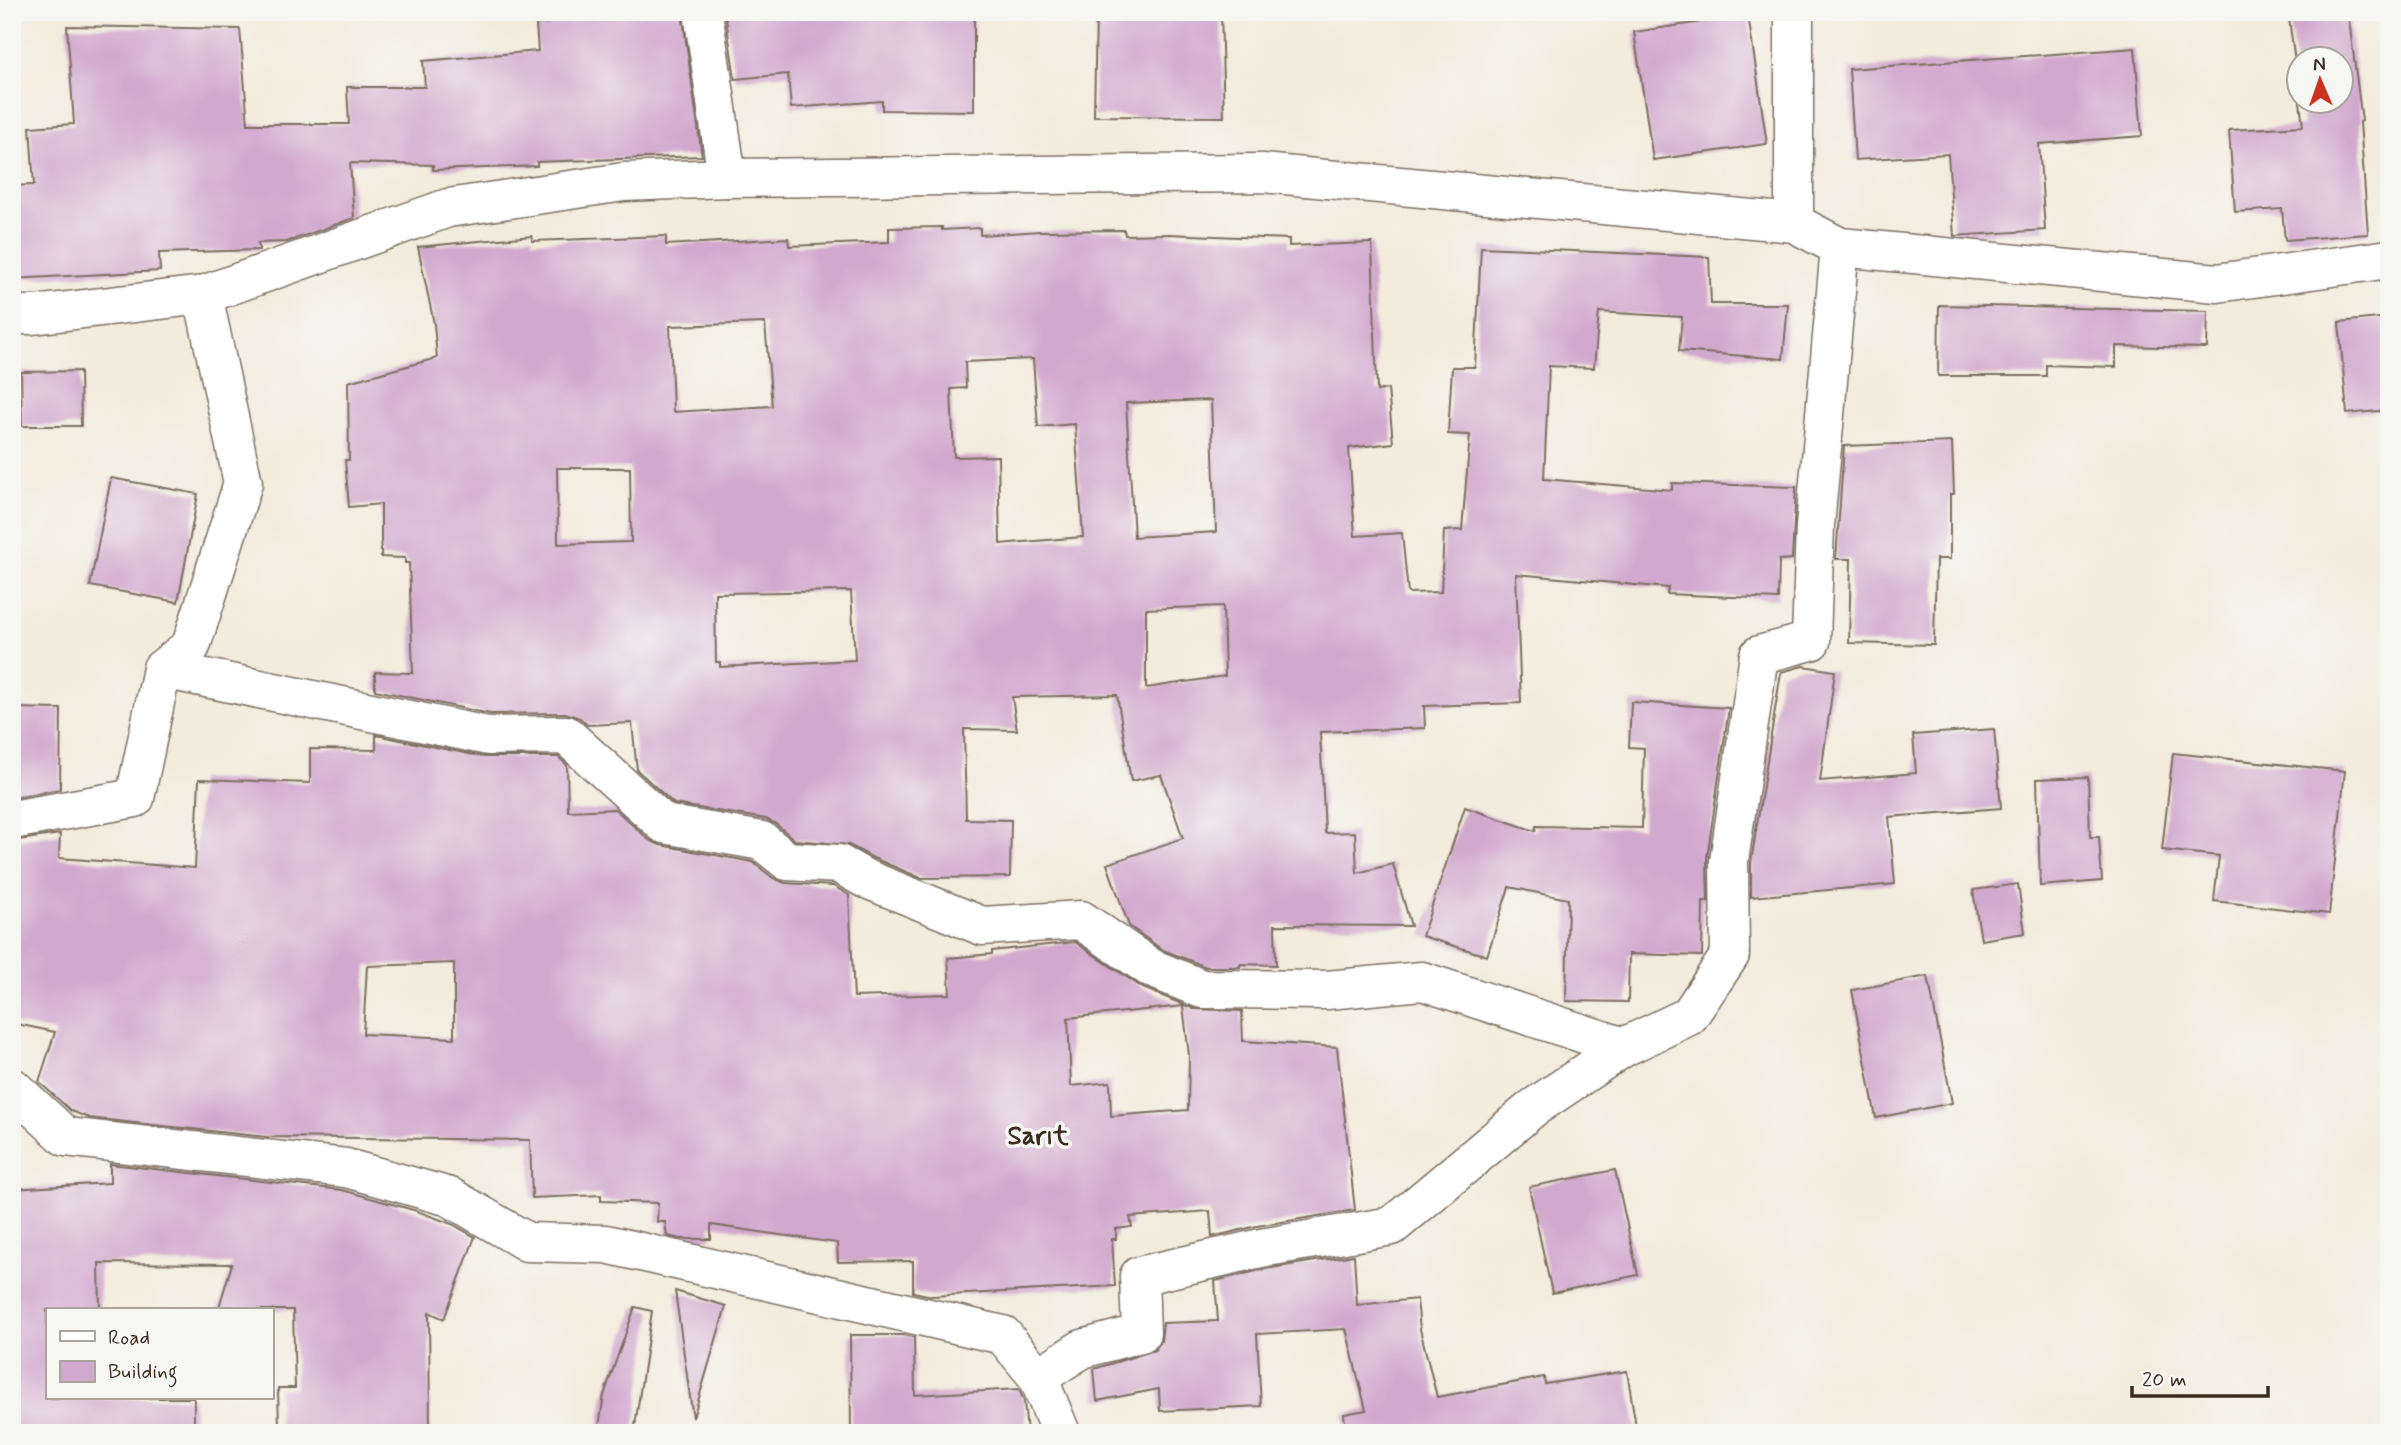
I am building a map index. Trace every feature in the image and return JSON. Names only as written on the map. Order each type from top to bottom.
[{"type":"street","points":[[703,12],[727,178]]},
{"type":"street","points":[[1794,12],[1794,223]]},
{"type":"street","points":[[12,315],[33,315],[203,295],[448,208],[624,182],[727,178],[1262,173],[1794,223],[1840,247],[2217,283],[2389,258]]},
{"type":"street","points":[[1038,1377],[1082,1349],[1141,1333],[1139,1276],[1261,1248],[1392,1226],[1533,1108],[1624,1047],[1689,1016],[1730,955],[1729,861],[1759,655],[1811,641],[1815,526],[1840,247]]},
{"type":"street","points":[[12,820],[135,798],[162,669],[191,646],[243,483],[203,295]]},
{"type":"street","points":[[162,669],[488,736],[566,735],[664,824],[762,841],[787,861],[839,864],[864,878],[982,926],[1081,920],[1152,968],[1202,989],[1327,990],[1422,981],[1624,1047]]},
{"type":"street","points":[[12,1087],[66,1137],[346,1168],[450,1197],[527,1242],[606,1244],[1003,1335],[1038,1377],[1061,1433]]},
{"type":"building","points":[[546,12],[682,12],[702,156],[537,162],[537,166],[433,170],[433,165],[350,163],[354,218],[287,242],[258,243],[259,250],[159,253],[160,271],[12,279],[12,186],[34,185],[30,127],[74,124],[67,26],[240,29],[248,124],[349,124],[347,87],[425,87],[423,61],[538,51],[536,24],[548,23]]},
{"type":"building","points":[[725,12],[974,12],[974,111],[882,110],[882,101],[791,108],[788,74],[735,79]]},
{"type":"building","points":[[1096,12],[1221,12],[1224,117],[1094,116]]},
{"type":"building","points":[[2288,12],[2348,12],[2352,46],[2293,46]]},
{"type":"building","points":[[1748,15],[1767,144],[1653,160],[1634,32]]},
{"type":"building","points":[[2135,48],[2142,136],[2039,144],[2045,230],[1954,236],[1948,154],[1855,160],[1849,69]]},
{"type":"building","points":[[2356,74],[2362,121],[2368,234],[2285,240],[2282,209],[2235,212],[2229,130],[2303,126],[2302,116],[2356,116]]},
{"type":"building","points":[[889,228],[980,228],[980,235],[1124,230],[1125,235],[1289,239],[1289,246],[1372,243],[1377,391],[1388,389],[1393,443],[1349,448],[1355,536],[1402,533],[1408,593],[1441,592],[1444,531],[1462,530],[1470,435],[1448,434],[1452,367],[1475,367],[1481,247],[1709,257],[1711,304],[1788,304],[1783,359],[1679,351],[1682,317],[1599,312],[1594,368],[1549,366],[1544,479],[1672,490],[1672,483],[1796,487],[1792,559],[1779,560],[1778,599],[1667,594],[1668,588],[1516,574],[1521,703],[1424,706],[1425,728],[1320,732],[1325,833],[1355,832],[1357,873],[1393,864],[1411,926],[1275,925],[1276,965],[1206,967],[1161,949],[1129,926],[1107,864],[1183,838],[1161,775],[1131,781],[1117,695],[1012,697],[1017,730],[964,729],[966,819],[1011,820],[1010,877],[921,878],[849,845],[795,840],[766,819],[674,804],[637,770],[632,723],[587,725],[580,718],[566,713],[490,714],[375,690],[375,672],[413,673],[409,563],[405,563],[405,558],[381,557],[381,504],[349,507],[345,460],[349,460],[348,382],[437,358],[434,324],[418,247],[532,236],[532,241],[666,236],[666,245],[788,238],[789,246],[889,242]],"holes":[[[765,323],[772,406],[673,412],[670,326]],[[1033,359],[1038,427],[1075,424],[1083,537],[1000,544],[998,456],[954,457],[951,389],[966,388],[965,362]],[[1211,400],[1216,532],[1134,537],[1126,403]],[[557,468],[630,468],[631,542],[558,544]],[[851,591],[855,660],[720,667],[720,662],[716,662],[715,593]],[[1223,606],[1225,676],[1146,688],[1146,609]]]},
{"type":"building","points":[[1939,305],[2208,311],[2207,348],[2116,346],[2116,367],[2046,365],[2046,376],[1938,376]]},
{"type":"building","points":[[2389,317],[2389,410],[2347,414],[2339,322]]},
{"type":"building","points":[[80,371],[81,426],[22,426],[21,372]]},
{"type":"building","points":[[1952,442],[1954,494],[1950,494],[1950,559],[1936,559],[1934,645],[1849,643],[1851,559],[1836,559],[1844,446]]},
{"type":"building","points":[[111,478],[198,494],[178,602],[90,586]]},
{"type":"building","points":[[1803,666],[1835,671],[1820,781],[1916,773],[1913,735],[1994,729],[2001,808],[1889,817],[1895,884],[1751,897],[1751,862],[1781,672]]},
{"type":"building","points":[[1631,702],[1729,708],[1707,858],[1708,901],[1703,901],[1702,956],[1629,954],[1628,1002],[1566,1001],[1568,899],[1509,887],[1487,956],[1422,936],[1465,807],[1535,831],[1536,826],[1642,828],[1644,748],[1629,747]]},
{"type":"building","points":[[12,708],[61,709],[60,789],[12,798]]},
{"type":"building","points":[[376,735],[484,757],[558,757],[567,765],[568,811],[615,809],[649,840],[660,845],[753,862],[773,878],[785,883],[833,886],[849,895],[854,997],[950,994],[948,958],[1075,942],[1143,988],[1194,1009],[1242,1011],[1243,1041],[1337,1047],[1355,1210],[1257,1226],[1212,1237],[1210,1211],[1130,1217],[1132,1227],[1116,1229],[1116,1239],[1112,1239],[1115,1286],[932,1296],[913,1292],[913,1261],[838,1262],[837,1243],[711,1225],[711,1239],[681,1239],[667,1236],[665,1222],[657,1222],[658,1203],[601,1201],[601,1195],[532,1198],[530,1140],[266,1137],[89,1118],[71,1111],[39,1082],[55,1032],[12,1023],[12,841],[60,834],[59,858],[195,868],[199,779],[310,783],[310,749],[376,750]],"holes":[[[454,963],[454,1038],[363,1034],[367,966]],[[1183,1006],[1189,1055],[1188,1110],[1111,1116],[1110,1082],[1071,1086],[1068,1018]]]},
{"type":"building","points":[[2173,753],[2345,771],[2329,914],[2214,901],[2219,856],[2162,850]]},
{"type":"building","points":[[2088,777],[2090,837],[2099,837],[2102,881],[2040,886],[2037,779]]},
{"type":"building","points":[[2018,884],[2025,933],[1981,940],[1973,890]]},
{"type":"building","points":[[1928,976],[1952,1103],[1876,1118],[1852,990]]},
{"type":"building","points":[[110,1164],[342,1190],[417,1211],[452,1224],[475,1237],[444,1319],[429,1312],[430,1433],[296,1433],[296,1426],[279,1427],[278,1388],[295,1388],[293,1310],[219,1308],[232,1264],[99,1263],[100,1308],[46,1308],[46,1400],[194,1400],[194,1433],[12,1433],[12,1189],[110,1183]]},
{"type":"building","points":[[1615,1170],[1638,1275],[1552,1293],[1529,1187]]},
{"type":"building","points":[[1354,1255],[1357,1305],[1417,1299],[1420,1329],[1437,1397],[1544,1377],[1545,1384],[1627,1371],[1637,1433],[1346,1433],[1344,1414],[1366,1410],[1346,1329],[1257,1334],[1261,1406],[1160,1411],[1159,1389],[1097,1401],[1094,1369],[1155,1350],[1161,1341],[1163,1323],[1218,1321],[1215,1281],[1265,1269]]},
{"type":"building","points":[[675,1291],[726,1306],[693,1418]]},
{"type":"building","points":[[635,1307],[652,1311],[634,1433],[598,1433],[604,1395]]},
{"type":"building","points":[[850,1335],[914,1337],[915,1395],[1019,1389],[1024,1401],[1027,1433],[851,1433]]},
{"type":"district","name":"Sarıt","points":[[1038,1135]]}]
